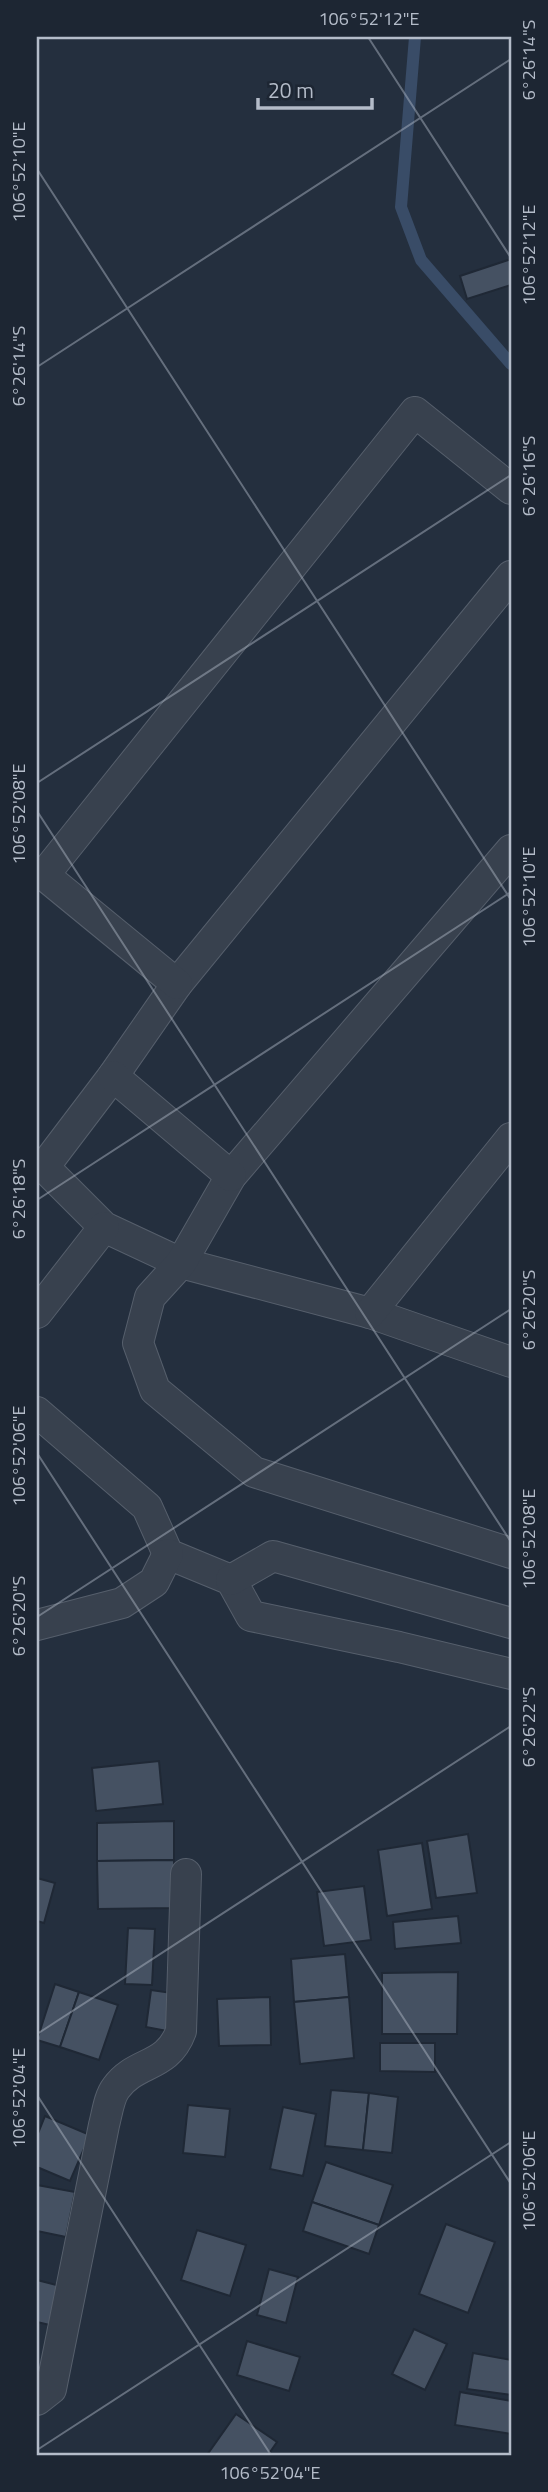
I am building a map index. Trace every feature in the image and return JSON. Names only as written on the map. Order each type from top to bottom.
[{"type":"street","points":[[177,984],[40,872],[415,412],[511,489]]},
{"type":"street","points":[[511,576],[177,984],[113,1076],[40,1171],[104,1227],[181,1263],[370,1313],[511,1362]]},
{"type":"street","points":[[511,849],[231,1176],[181,1263],[150,1297],[138,1343],[155,1390],[254,1472],[511,1553]]},
{"type":"street","points":[[113,1076],[231,1176]]},
{"type":"street","points":[[370,1313],[511,1138]]},
{"type":"street","points":[[37,1313],[104,1227]]},
{"type":"street","points":[[37,1412],[147,1507],[168,1554],[231,1580],[251,1616],[511,1674]]},
{"type":"street","points":[[37,1625],[122,1604],[154,1582],[168,1554]]},
{"type":"street","points":[[231,1580],[273,1556],[511,1623]]},
{"type":"street","points":[[37,2400],[51,2389],[104,2125],[115,2088],[139,2069],[174,2048],[181,2031],[186,1874]]},
{"type":"building","points":[[511,259],[511,285],[467,299],[460,276]]},
{"type":"building","points":[[159,1761],[163,1804],[96,1811],[92,1768]]},
{"type":"building","points":[[174,1821],[174,1860],[97,1861],[97,1823]]},
{"type":"building","points":[[468,1834],[477,1893],[436,1898],[427,1841]]},
{"type":"building","points":[[422,1843],[432,1909],[387,1916],[378,1850]]},
{"type":"building","points":[[174,1860],[175,1908],[98,1909],[97,1861]]},
{"type":"building","points":[[37,1878],[55,1883],[44,1923],[37,1921]]},
{"type":"building","points":[[364,1886],[371,1940],[324,1946],[317,1892]]},
{"type":"building","points":[[458,1916],[461,1943],[395,1949],[393,1922]]},
{"type":"building","points":[[128,1928],[155,1929],[152,1985],[125,1984]]},
{"type":"building","points":[[345,1954],[349,1997],[294,2002],[291,1959]]},
{"type":"building","points":[[458,1972],[457,2034],[382,2034],[382,1973]]},
{"type":"building","points":[[55,1984],[79,1992],[60,2047],[37,2040]]},
{"type":"building","points":[[151,1990],[172,1993],[167,2031],[146,2027]]},
{"type":"building","points":[[79,1992],[118,2005],[99,2060],[60,2047]]},
{"type":"building","points":[[270,1997],[271,2045],[219,2046],[217,1999]]},
{"type":"building","points":[[349,1997],[354,2058],[300,2064],[294,2002]]},
{"type":"building","points":[[380,2043],[435,2043],[435,2072],[380,2071]]},
{"type":"building","points":[[331,2090],[369,2093],[363,2150],[325,2146]]},
{"type":"building","points":[[369,2093],[398,2097],[392,2153],[363,2150]]},
{"type":"building","points":[[188,2105],[230,2109],[225,2157],[183,2153]]},
{"type":"building","points":[[283,2107],[316,2114],[303,2176],[270,2169]]},
{"type":"building","points":[[45,2116],[90,2135],[70,2181],[37,2167],[37,2136]]},
{"type":"building","points":[[326,2162],[393,2185],[379,2225],[312,2202]]},
{"type":"building","points":[[37,2185],[75,2192],[66,2237],[37,2231]]},
{"type":"building","points":[[312,2202],[379,2225],[369,2254],[303,2231]]},
{"type":"building","points":[[446,2224],[495,2242],[468,2313],[419,2294]]},
{"type":"building","points":[[197,2230],[246,2245],[230,2296],[181,2280]]},
{"type":"building","points":[[269,2269],[298,2277],[286,2323],[257,2315]]},
{"type":"building","points":[[37,2280],[68,2288],[58,2327],[37,2322]]},
{"type":"building","points":[[414,2329],[447,2344],[425,2390],[392,2374]]},
{"type":"building","points":[[247,2341],[300,2357],[289,2391],[237,2375]]},
{"type":"building","points":[[473,2353],[511,2360],[511,2395],[467,2389]]},
{"type":"building","points":[[460,2392],[511,2401],[511,2434],[455,2425]]},
{"type":"building","points":[[236,2414],[277,2442],[268,2455],[207,2455]]},
{"type":"waterway","points":[[415,37],[401,207],[421,260],[511,364]]}]
